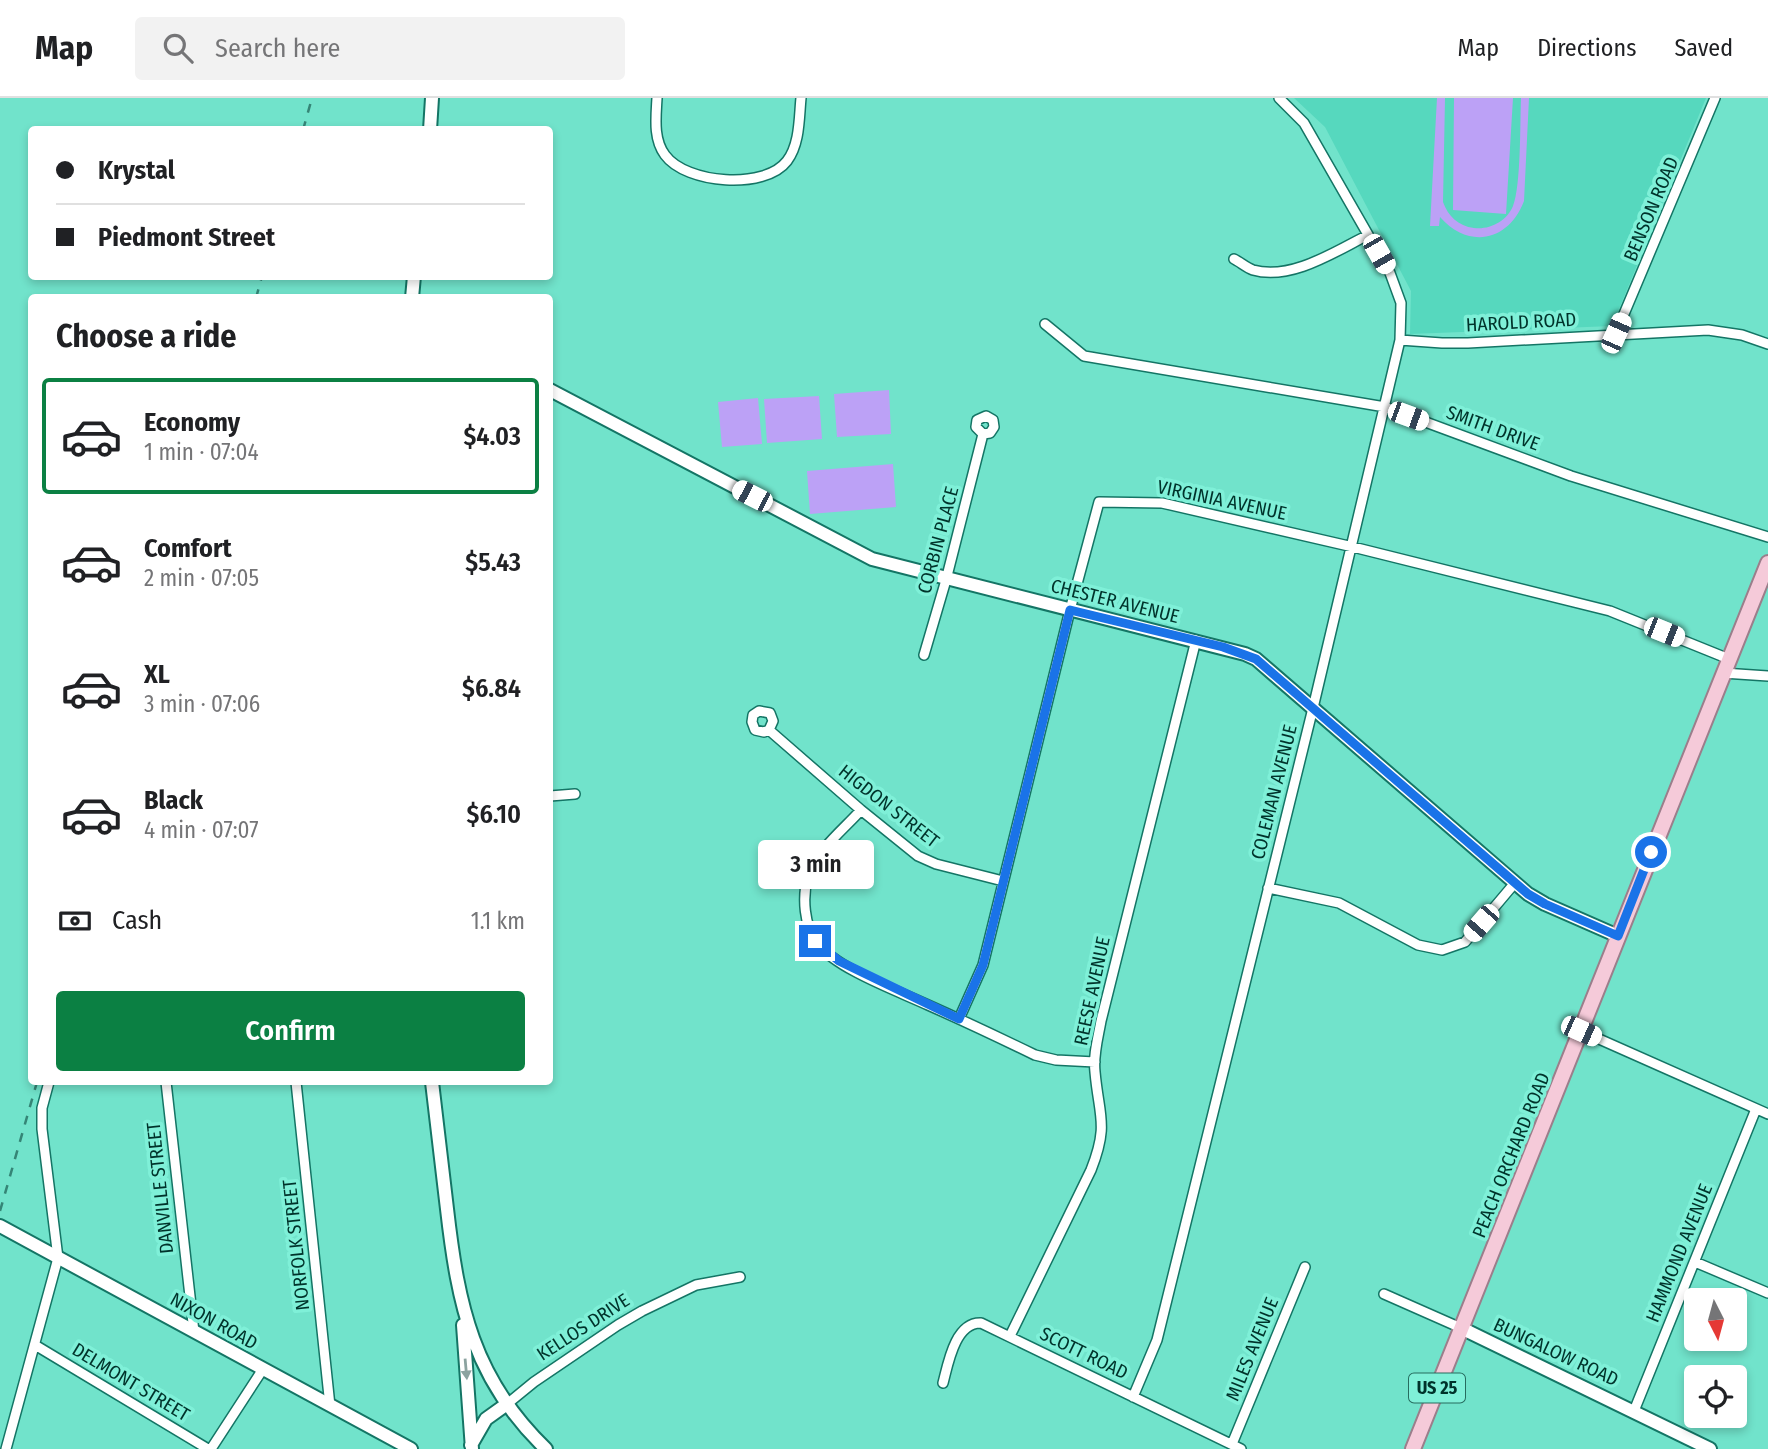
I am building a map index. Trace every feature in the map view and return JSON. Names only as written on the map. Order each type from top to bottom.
[{"type":"main road","name":"PEACH ORCHARD ROAD","points":[[1413,1449],[1768,563]]},
{"type":"street","points":[[430,126],[432,98]]},
{"type":"street","points":[[657,98],[655,119],[658,142],[671,163],[697,176],[744,180],[769,175],[787,162],[794,147],[801,98]]},
{"type":"street","name":"COLEMAN AVENUE","points":[[1133,1396],[1157,1340],[1314,708],[1400,340],[1402,312],[1399,294],[1304,123],[1279,98]]},
{"type":"street","name":"BENSON ROAD","points":[[1616,333],[1716,98]]},
{"type":"street","points":[[1234,259],[1252,270],[1293,269],[1313,263],[1368,235]]},
{"type":"street","name":"SMITH DRIVE","points":[[1045,324],[1084,356],[1385,407],[1571,476],[1768,537]]},
{"type":"street","name":"HAROLD ROAD","points":[[1400,340],[1455,343],[1708,330],[1742,335],[1768,344]]},
{"type":"street","name":"CHESTER AVENUE","points":[[553,392],[872,559],[946,580],[1238,651],[1256,659],[1514,884],[1545,904],[1618,936]]},
{"type":"street","name":"CORBIN PLACE","points":[[924,655],[983,434]]},
{"type":"street","name":"VIRGINIA AVENUE","points":[[959,1019],[983,965],[1099,502],[1162,503],[1610,611],[1729,659]]},
{"type":"street","name":"REESE AVENUE","points":[[1010,1336],[1101,1144],[1102,1118],[1095,1062],[1104,1008],[1195,640]]},
{"type":"street","points":[[1723,673],[1768,676]]},
{"type":"street","name":"HIGDON STREET","points":[[769,730],[861,810],[926,860],[1003,881]]},
{"type":"street","points":[[553,796],[575,794]]},
{"type":"street","points":[[861,810],[819,856],[807,879],[805,907],[815,941],[839,961],[1043,1058],[1095,1062]]},
{"type":"street","points":[[1268,888],[1339,903],[1418,945],[1442,950],[1465,942],[1514,884]]},
{"type":"street","points":[[1581,1031],[1768,1114]]},
{"type":"street","points":[[6,1449],[58,1258],[42,1129],[41,1108],[48,1085]]},
{"type":"street","name":"DANVILLE STREET","points":[[166,1085],[194,1332]]},
{"type":"street","name":"NORFOLK STREET","points":[[296,1085],[330,1406]]},
{"type":"street","points":[[432,1085],[460,1301],[471,1447]]},
{"type":"street","name":"HAMMOND AVENUE","points":[[1634,1411],[1756,1109]]},
{"type":"street","name":"NIXON ROAD","points":[[0,1226],[411,1449]]},
{"type":"street","points":[[1695,1262],[1768,1293]]},
{"type":"street","name":"MILES AVENUE","points":[[1237,1447],[1305,1267]]},
{"type":"street","name":"KELLOS DRIVE","points":[[471,1447],[486,1419],[516,1395],[618,1325],[696,1285],[740,1277]]},
{"type":"street","name":"BUNGALOW ROAD","points":[[1384,1294],[1461,1328],[1710,1449]]},
{"type":"street","points":[[460,1301],[479,1354],[507,1404],[546,1449]]},
{"type":"street","name":"SCOTT ROAD","points":[[943,1383],[957,1341],[969,1325],[981,1323],[1237,1447]]},
{"type":"street","name":"DELMONT STREET","points":[[35,1345],[210,1449]]},
{"type":"street","points":[[210,1449],[262,1369]]},
{"type":"shaded area","points":[[1294,98],[1706,98],[1612,326],[1410,334],[1411,291],[1325,127]]},
{"type":"shaded area","points":[[1437,98],[1445,98],[1443,202],[1458,223],[1480,228],[1492,226],[1502,220],[1513,206],[1519,170],[1521,98],[1529,98],[1524,201],[1509,225],[1498,232],[1475,237],[1463,234],[1440,217],[1439,226],[1430,226]]},
{"type":"shaded area","points":[[1454,98],[1513,98],[1506,214],[1453,210]]},
{"type":"shaded area","points":[[889,390],[891,434],[837,437],[834,394]]},
{"type":"shaded area","points":[[819,396],[822,439],[767,443],[764,399]]},
{"type":"shaded area","points":[[758,398],[762,444],[722,447],[718,402]]},
{"type":"shaded area","points":[[893,464],[896,507],[810,514],[807,471]]},
{"type":"railway","points":[[304,126],[312,98]]},
{"type":"railway","points":[[257,294],[261,280]]},
{"type":"railway","points":[[0,1211],[36,1085]]},
{"type":"route","points":[[815,941],[839,961],[959,1019],[983,965],[1070,610],[1223,647],[1256,659],[1514,884],[1545,904],[1618,936],[1651,852]]}]
